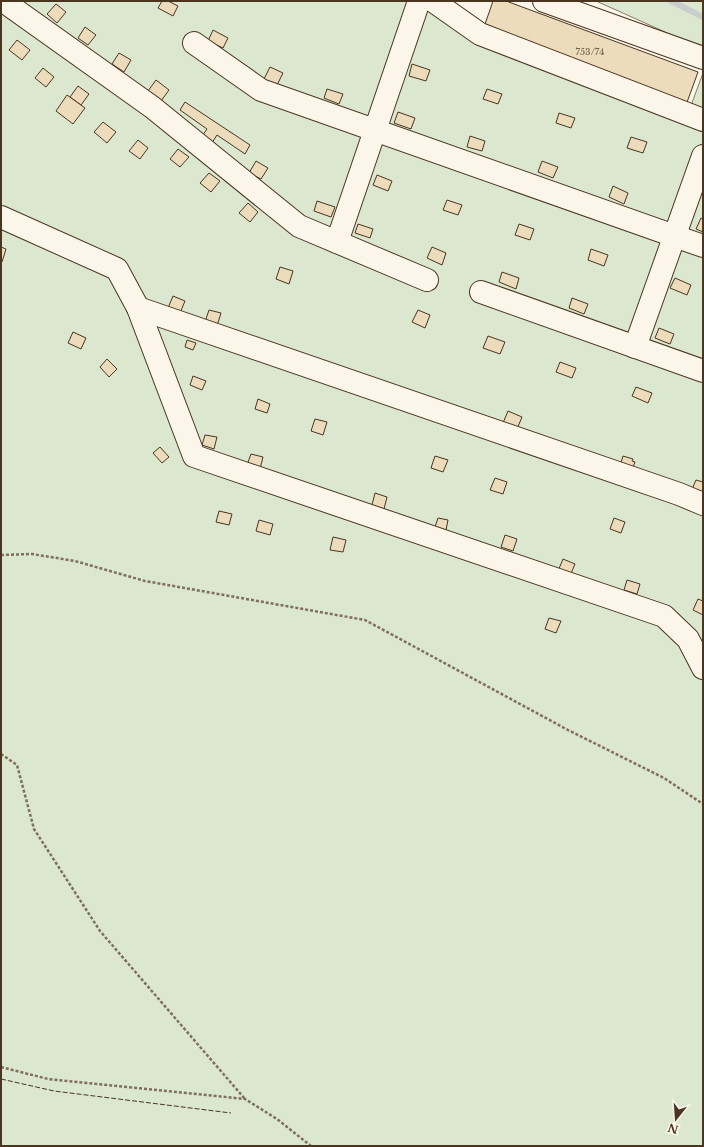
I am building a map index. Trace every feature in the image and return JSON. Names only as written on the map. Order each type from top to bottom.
[{"type":"lane","points":[[3,1],[152,107],[299,226],[427,280]]},
{"type":"lane","points":[[337,242],[420,1]]},
{"type":"lane","points":[[433,1],[480,34],[703,120]]},
{"type":"lane","points":[[544,1],[703,58]]},
{"type":"lane","points":[[194,43],[261,90],[703,246]]},
{"type":"lane","points":[[635,347],[703,156]]},
{"type":"lane","points":[[1,217],[117,269],[138,308],[194,456],[664,616],[688,639],[703,668]]},
{"type":"lane","points":[[481,292],[703,372]]},
{"type":"lane","points":[[138,308],[679,494],[703,504]]},
{"type":"path","points":[[1,555],[32,554],[75,561],[146,581],[365,620],[568,730],[664,778],[703,804]]},
{"type":"path","points":[[1,754],[17,765],[34,829],[100,931],[245,1098],[277,1119],[311,1146]]},
{"type":"path","points":[[1,1067],[48,1079],[245,1098]]},
{"type":"green space","points":[[1,1],[433,1],[481,36],[689,111],[703,73],[703,1146],[1,1146]]},
{"type":"green space","points":[[596,1],[703,1],[703,49]]},
{"type":"building","points":[[162,1],[168,1],[178,6],[173,16],[158,8]]},
{"type":"building","points":[[493,1],[506,1],[698,72],[686,105],[483,30]]},
{"type":"building","points":[[56,4],[66,12],[57,23],[47,14]]},
{"type":"building","points":[[85,27],[96,35],[88,45],[78,38]]},
{"type":"building","points":[[213,30],[228,38],[223,48],[208,41]]},
{"type":"building","points":[[17,40],[30,50],[22,60],[9,50]]},
{"type":"building","points":[[119,53],[131,60],[124,72],[112,64]]},
{"type":"building","points":[[412,64],[430,70],[426,81],[409,76]]},
{"type":"building","points":[[270,67],[283,73],[277,85],[264,79]]},
{"type":"building","points":[[43,68],[54,77],[46,87],[35,78]]},
{"type":"building","points":[[156,80],[169,90],[161,101],[148,91]]},
{"type":"building","points":[[78,86],[89,94],[81,105],[70,97]]},
{"type":"building","points":[[327,89],[343,94],[339,104],[324,98]]},
{"type":"building","points":[[487,89],[502,94],[498,104],[483,99]]},
{"type":"building","points":[[67,95],[85,108],[73,124],[56,111]]},
{"type":"building","points":[[185,102],[250,145],[245,154],[217,135],[210,146],[200,139],[207,129],[180,110]]},
{"type":"building","points":[[398,112],[415,118],[411,129],[394,123]]},
{"type":"building","points":[[559,113],[575,118],[571,128],[556,123]]},
{"type":"building","points":[[103,122],[116,132],[107,143],[94,132]]},
{"type":"building","points":[[470,136],[485,141],[482,151],[467,147]]},
{"type":"building","points":[[631,137],[647,142],[643,153],[627,148]]},
{"type":"building","points":[[138,140],[148,148],[140,159],[129,151]]},
{"type":"building","points":[[178,149],[189,157],[180,167],[170,159]]},
{"type":"building","points":[[256,161],[268,168],[261,179],[249,173]]},
{"type":"building","points":[[542,161],[558,167],[553,178],[538,172]]},
{"type":"building","points":[[209,173],[220,181],[211,192],[200,183]]},
{"type":"building","points":[[377,175],[392,181],[388,191],[373,185]]},
{"type":"building","points":[[613,186],[628,193],[624,204],[609,197]]},
{"type":"building","points":[[447,200],[462,205],[458,215],[443,210]]},
{"type":"building","points":[[317,201],[335,207],[331,217],[314,211]]},
{"type":"building","points":[[248,203],[258,212],[250,222],[239,213]]},
{"type":"building","points":[[701,218],[703,219],[703,232],[696,229]]},
{"type":"building","points":[[358,224],[373,229],[370,238],[355,233]]},
{"type":"building","points":[[519,224],[534,229],[530,240],[515,235]]},
{"type":"building","points":[[1,247],[6,249],[2,262],[1,262]]},
{"type":"building","points":[[432,247],[446,253],[442,265],[427,258]]},
{"type":"building","points":[[591,249],[608,255],[604,266],[588,260]]},
{"type":"building","points":[[280,267],[293,271],[289,284],[276,279]]},
{"type":"building","points":[[502,272],[519,278],[516,289],[499,282]]},
{"type":"building","points":[[675,278],[691,285],[687,295],[670,288]]},
{"type":"building","points":[[173,296],[185,301],[180,313],[168,308]]},
{"type":"building","points":[[572,298],[588,304],[584,314],[569,308]]},
{"type":"building","points":[[209,310],[221,313],[217,326],[205,322]]},
{"type":"building","points":[[418,310],[430,315],[425,328],[412,322]]},
{"type":"building","points":[[659,328],[674,334],[670,344],[655,338]]},
{"type":"building","points":[[73,332],[86,338],[81,349],[68,343]]},
{"type":"building","points":[[488,336],[505,342],[500,354],[483,348]]},
{"type":"building","points":[[187,340],[196,343],[193,350],[185,347]]},
{"type":"building","points":[[107,359],[117,369],[109,377],[100,367]]},
{"type":"building","points":[[560,362],[576,368],[572,378],[556,372]]},
{"type":"building","points":[[193,376],[206,381],[202,390],[190,385]]},
{"type":"building","points":[[636,387],[652,393],[648,403],[632,396]]},
{"type":"building","points":[[258,399],[270,404],[267,413],[255,409]]},
{"type":"building","points":[[508,411],[522,417],[517,429],[503,423]]},
{"type":"building","points":[[315,419],[327,422],[323,435],[311,431]]},
{"type":"building","points":[[205,435],[217,437],[214,449],[202,445]]},
{"type":"building","points":[[160,447],[169,457],[162,463],[153,453]]},
{"type":"building","points":[[251,454],[263,457],[260,469],[247,465]]},
{"type":"building","points":[[435,456],[448,460],[443,472],[431,468]]},
{"type":"building","points":[[623,456],[633,459],[632,461],[635,462],[632,470],[620,466]]},
{"type":"building","points":[[495,478],[507,482],[503,494],[490,490]]},
{"type":"building","points":[[696,480],[703,482],[703,493],[692,489]]},
{"type":"building","points":[[375,493],[387,497],[384,509],[372,505]]},
{"type":"building","points":[[219,511],[232,514],[229,525],[216,522]]},
{"type":"building","points":[[438,518],[448,520],[446,530],[435,527]]},
{"type":"building","points":[[614,518],[625,522],[621,533],[610,529]]},
{"type":"building","points":[[259,520],[273,524],[270,535],[256,531]]},
{"type":"building","points":[[505,535],[517,539],[513,551],[501,547]]},
{"type":"building","points":[[333,537],[346,540],[343,552],[330,550]]},
{"type":"building","points":[[563,559],[575,564],[570,576],[558,571]]},
{"type":"building","points":[[627,580],[640,584],[637,594],[624,590]]},
{"type":"building","points":[[698,599],[703,601],[703,615],[693,610]]},
{"type":"building","points":[[549,618],[561,621],[556,633],[545,629]]},
{"type":"waterway","points":[[671,1],[703,17]]},
{"type":"fence","points":[[1,1079],[54,1091],[231,1113]]}]
